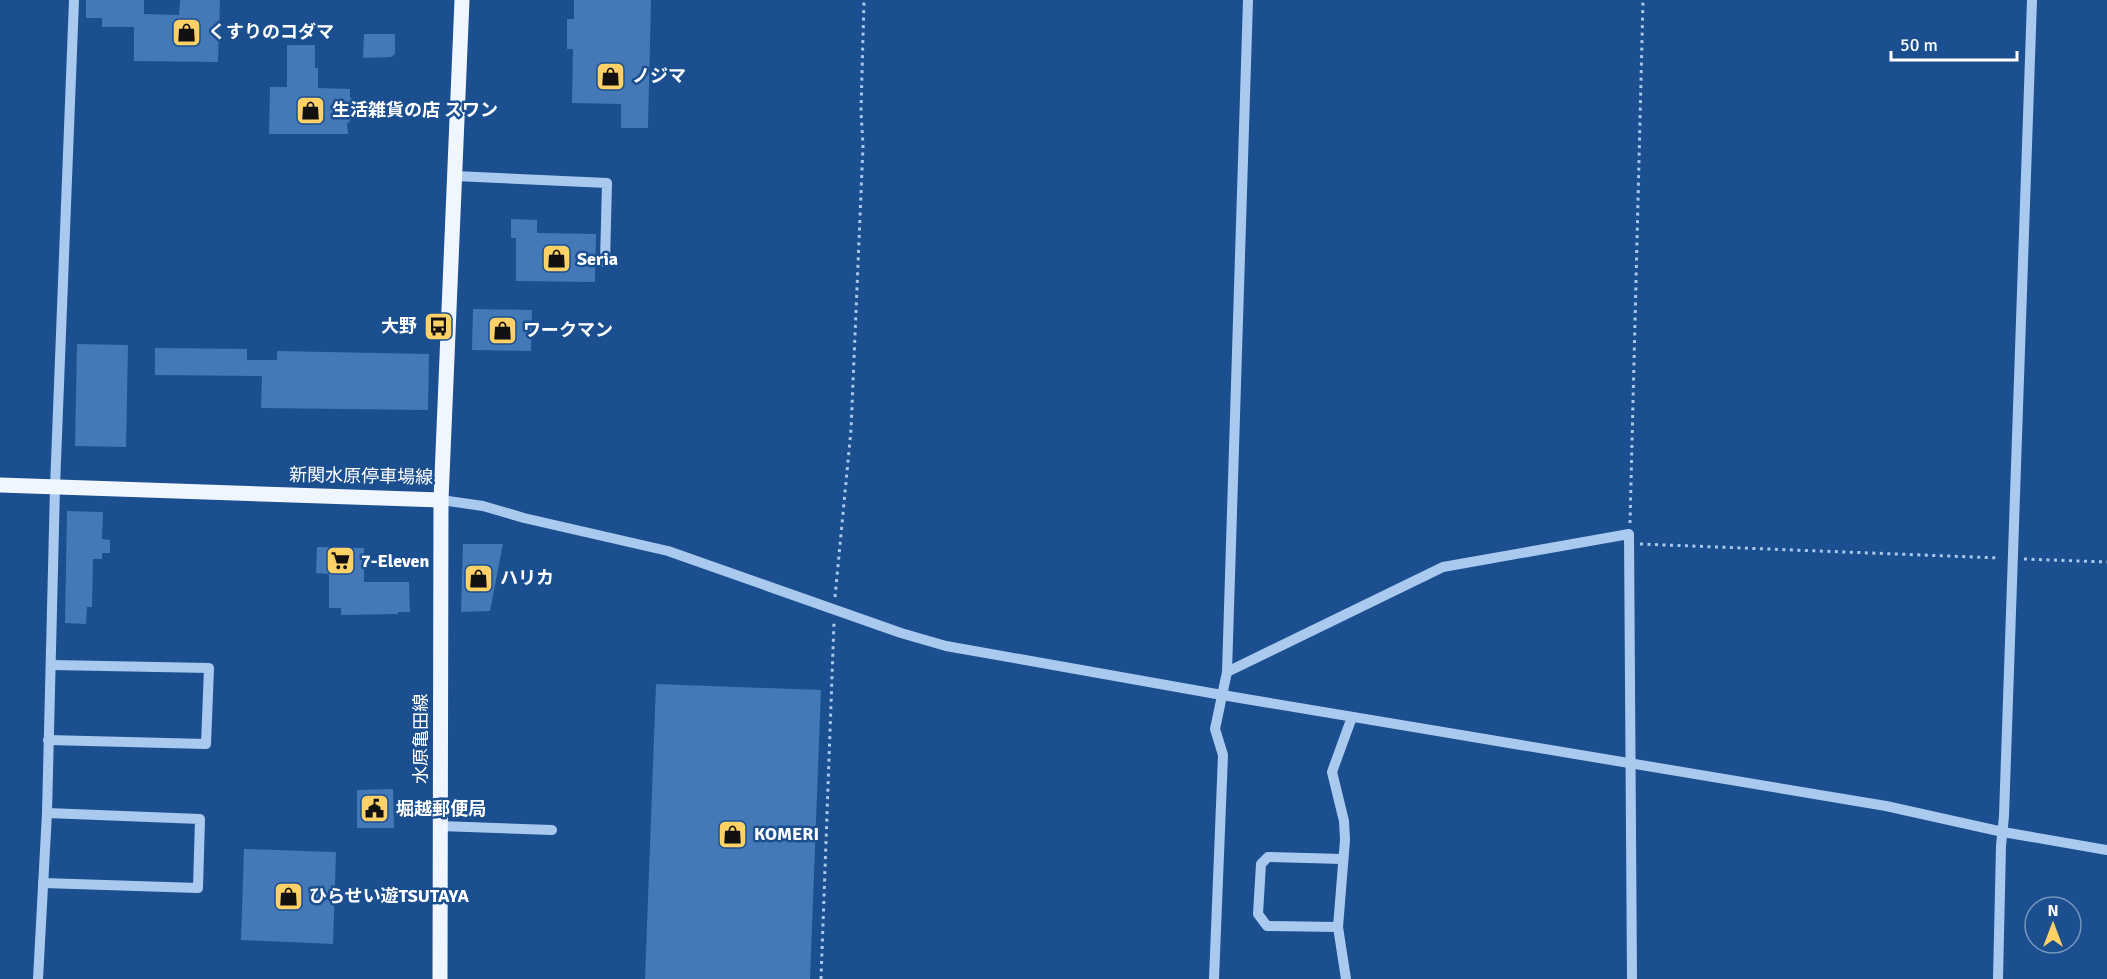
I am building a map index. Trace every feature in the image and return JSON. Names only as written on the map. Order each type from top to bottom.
[{"type":"main road","name":"新関水原停車場線","points":[[0,485],[441,500],[462,0]]},
{"type":"main road","name":"水原亀田線","points":[[440,979],[441,500]]},
{"type":"street","points":[[38,979],[47,813],[55,487],[74,0]]},
{"type":"street","points":[[1214,979],[1223,755],[1215,729],[1227,672],[1248,0]]},
{"type":"street","points":[[1998,979],[1999,889],[2003,832],[2032,0]]},
{"type":"street","points":[[455,176],[607,183],[605,262]]},
{"type":"street","points":[[441,500],[483,506],[524,518],[668,551],[901,633],[946,646],[1222,695],[1886,806],[2003,832],[2107,850]]},
{"type":"street","points":[[1227,672],[1443,567],[1629,539],[1632,979]]},
{"type":"street","points":[[48,740],[206,744],[209,668],[52,665]]},
{"type":"street","points":[[1346,979],[1338,927],[1344,821],[1332,772],[1353,717]]},
{"type":"street","points":[[43,883],[198,888],[200,819],[47,813]]},
{"type":"street","points":[[440,826],[552,830]]},
{"type":"street","points":[[1338,927],[1267,926],[1258,914],[1260,864],[1268,857],[1343,859]]},
{"type":"path","points":[[821,979],[834,609],[851,418],[863,146],[861,111],[864,0]]},
{"type":"path","points":[[1643,0],[1629,539],[2107,562]]},
{"type":"building","points":[[86,0],[144,0],[144,14],[179,15],[180,0],[220,0],[218,62],[134,61],[134,27],[102,27],[102,18],[86,18]]},
{"type":"building","name":"ノジマ","points":[[574,0],[651,0],[648,128],[621,128],[621,104],[572,103],[573,49],[567,49],[567,19],[574,19]]},
{"type":"building","points":[[364,34],[395,34],[395,54],[391,57],[363,58]]},
{"type":"building","name":"生活雑貨の店 スワン","points":[[287,45],[315,45],[318,88],[350,89],[350,97],[354,101],[352,118],[347,124],[348,134],[269,134],[270,87],[287,87]]},
{"type":"building","name":"Seria","points":[[511,219],[537,220],[537,233],[596,234],[595,282],[516,281],[516,238],[511,238]]},
{"type":"building","name":"ワークマン","points":[[473,309],[532,310],[531,351],[472,350]]},
{"type":"building","points":[[77,344],[128,345],[126,447],[75,446]]},
{"type":"building","points":[[155,348],[247,349],[247,360],[277,360],[277,351],[429,354],[428,410],[261,408],[262,376],[155,375]]},
{"type":"building","points":[[67,511],[103,512],[102,539],[110,540],[110,553],[102,553],[102,559],[93,559],[92,607],[87,607],[86,624],[65,623]]},
{"type":"building","name":"ハリカ","points":[[463,544],[503,544],[490,611],[461,612]]},
{"type":"building","points":[[317,547],[364,548],[364,582],[409,582],[410,612],[341,615],[341,608],[329,608],[329,574],[316,573]]},
{"type":"building","name":"KOMERI","points":[[656,684],[821,690],[810,979],[645,979]]},
{"type":"building","points":[[393,789],[394,828],[357,828],[357,790]]},
{"type":"building","name":"ひらせい遊TSUTAYA","points":[[244,849],[336,852],[333,944],[241,940]]},
{"type":"place","name":"くすりのコダマ","points":[[187,32]]},
{"type":"place","name":"ノジマ","points":[[611,76]]},
{"type":"place","name":"生活雑貨の店 スワン","points":[[311,110]]},
{"type":"place","name":"Seria","points":[[556,259]]},
{"type":"place","name":"大野","points":[[438,326]]},
{"type":"place","name":"ワークマン","points":[[502,330]]},
{"type":"place","name":"7-Eleven","points":[[340,561]]},
{"type":"place","name":"ハリカ","points":[[479,578]]},
{"type":"place","name":"堀越郵便局","points":[[375,809]]},
{"type":"place","name":"KOMERI","points":[[733,834]]},
{"type":"place","name":"ひらせい遊TSUTAYA","points":[[288,896]]}]
